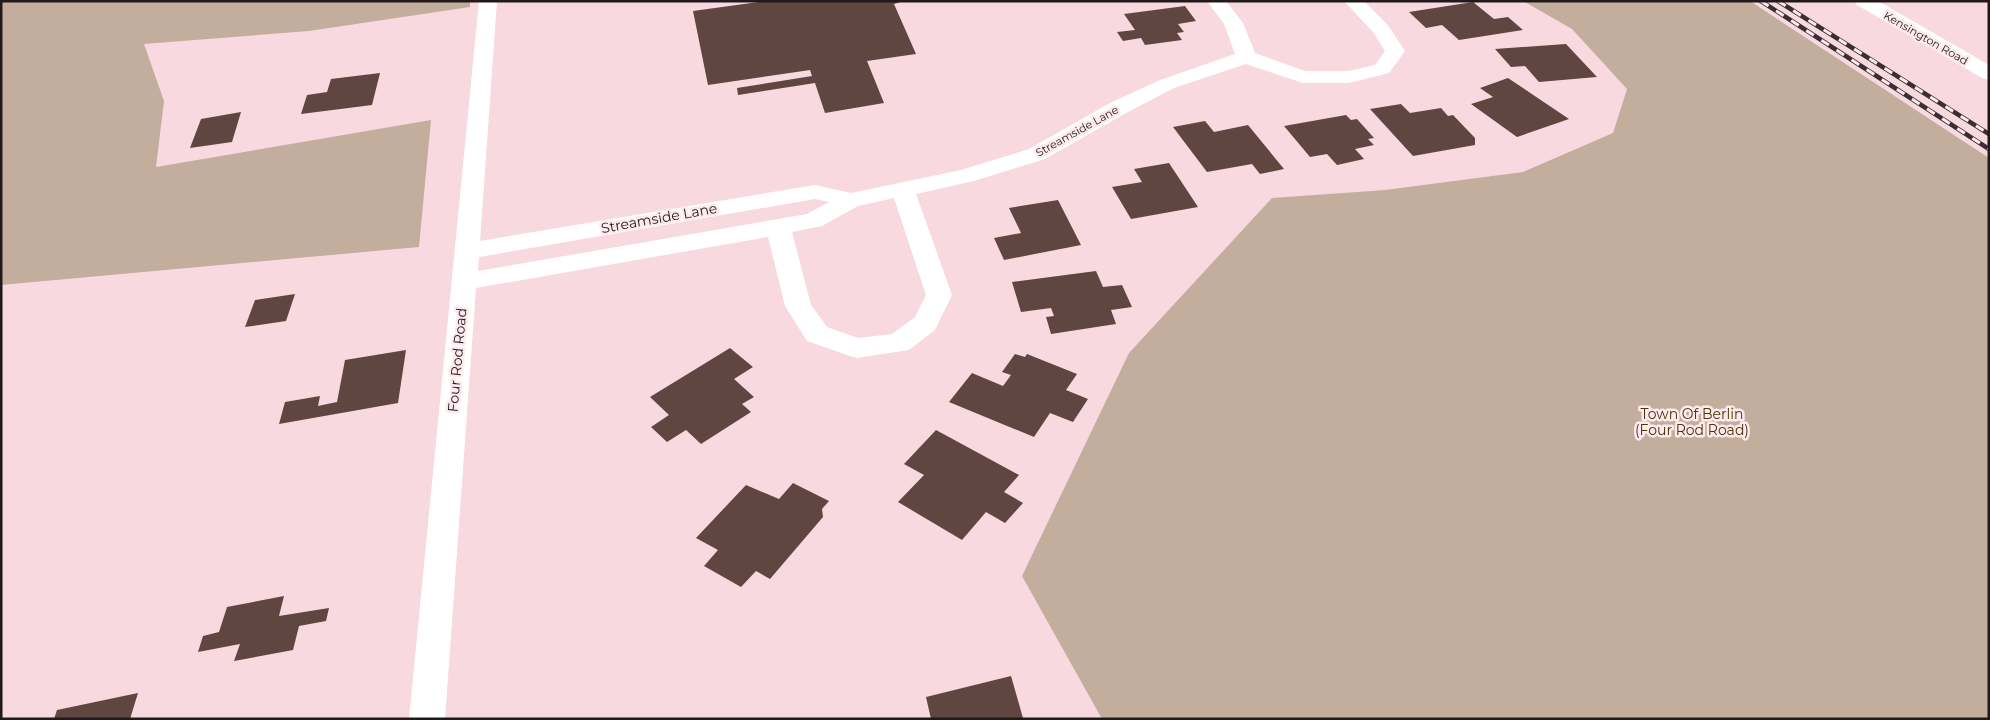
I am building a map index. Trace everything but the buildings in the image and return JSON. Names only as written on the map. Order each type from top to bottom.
[{"type":"street","name":"Four Rod Road","points":[[427,719],[488,1]]},
{"type":"street","points":[[1216,1],[1234,24],[1246,57],[1303,77],[1349,77],[1382,69],[1395,51],[1380,28],[1353,1]]},
{"type":"street","name":"Kensington Road","points":[[1864,1],[1989,74]]},
{"type":"street","name":"Streamside Lane","points":[[464,282],[813,221],[851,200],[966,176],[1037,154],[1118,108],[1167,84],[1246,57]]},
{"type":"street","points":[[778,227],[798,306],[817,334],[857,348],[899,343],[926,323],[939,295],[903,190]]},
{"type":"street","name":"Streamside Lane","points":[[467,251],[815,192],[851,200]]},
{"type":"green space","points":[[1,1],[470,1],[470,7],[309,31],[144,44],[164,101],[156,167],[431,120],[419,247],[1,285]]},
{"type":"green space","name":"Town Of Berlin (Four Rod Road)","points":[[1523,1],[1750,1],[1989,158],[1989,719],[1102,719],[1022,576],[1129,353],[1272,198],[1385,190],[1523,172],[1613,133],[1627,89],[1572,29]]},
{"type":"railway","points":[[1761,1],[1989,149]]},
{"type":"railway","points":[[1778,1],[1989,134]]}]
